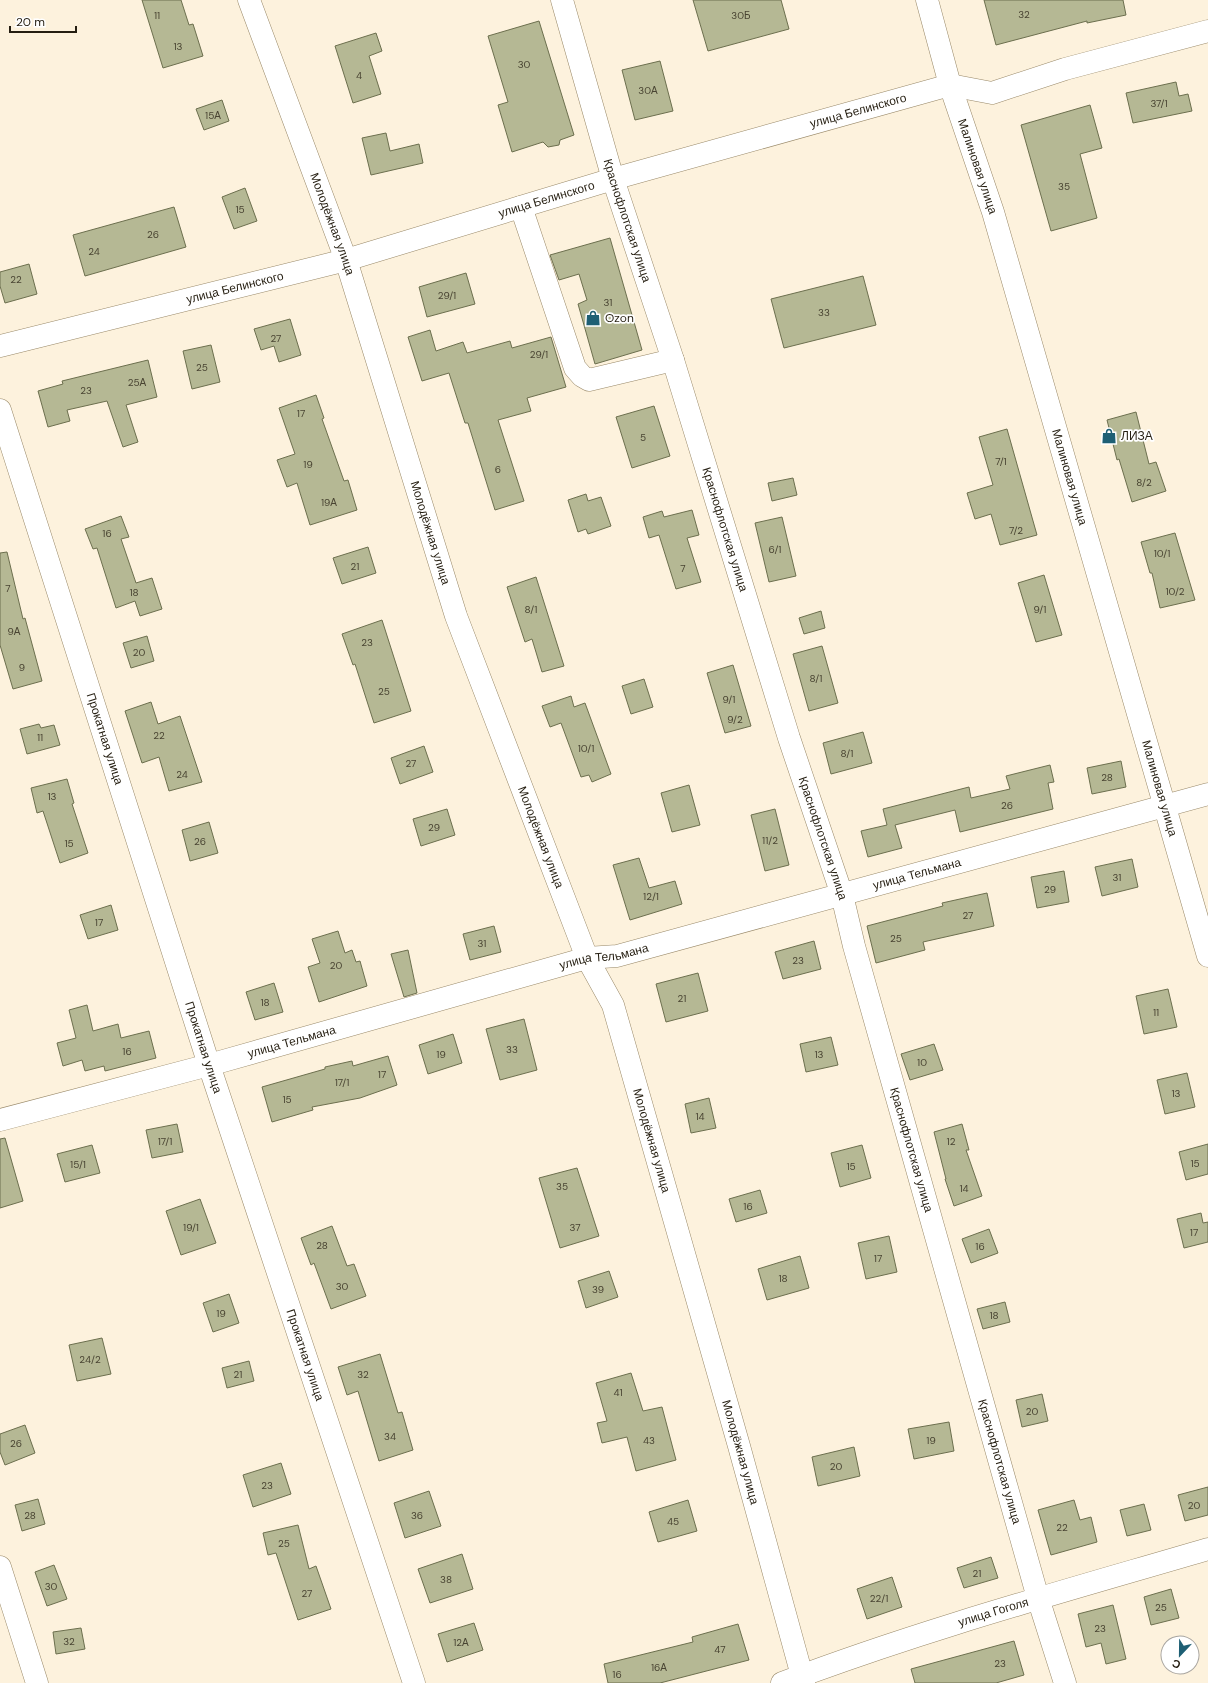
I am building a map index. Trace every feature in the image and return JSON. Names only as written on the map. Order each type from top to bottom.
[{"type":"street","name":"Молодёжная улица","points":[[249,0],[346,260],[456,616],[587,958],[613,1005],[737,1438],[803,1679]]},
{"type":"street","name":"Краснофлотская улица","points":[[562,0],[613,179],[673,360],[786,730],[842,895],[854,946],[1038,1598],[1065,1683]]},
{"type":"street","name":"Малиновая улица","points":[[927,0],[950,85],[993,212],[1166,806],[1208,956]]},
{"type":"street","name":"улица Белинского","points":[[0,346],[346,260],[613,179],[950,85],[992,93],[1065,69],[1208,30]]},
{"type":"street","points":[[521,207],[575,368],[582,376],[589,380],[673,360]]},
{"type":"street","name":"Прокатная улица","points":[[0,410],[209,1065],[414,1683]]},
{"type":"street","name":"улица Тельмана","points":[[0,1120],[209,1065],[587,958],[617,956],[1208,794]]},
{"type":"street","name":"улица Гоголя","points":[[782,1683],[803,1679],[873,1650],[1038,1598],[1208,1549]]},
{"type":"street","points":[[0,1567],[37,1683]]},
{"type":"building","points":[[142,0],[181,0],[189,25],[193,24],[203,56],[163,68]]},
{"type":"building","points":[[693,0],[781,0],[789,29],[708,51]]},
{"type":"building","points":[[984,0],[1123,0],[1126,15],[1087,23],[1087,21],[996,45]]},
{"type":"building","points":[[539,21],[574,135],[560,140],[559,145],[548,147],[543,142],[512,152],[498,105],[508,102],[488,36]]},
{"type":"building","points":[[376,33],[382,51],[369,56],[381,94],[353,103],[335,46]]},
{"type":"building","points":[[660,61],[673,111],[635,120],[622,70]]},
{"type":"building","points":[[1176,82],[1179,96],[1188,94],[1192,111],[1133,123],[1126,93]]},
{"type":"building","points":[[222,100],[229,121],[204,130],[196,109]]},
{"type":"building","points":[[1090,105],[1102,148],[1080,154],[1097,218],[1051,231],[1021,125]]},
{"type":"building","points":[[386,133],[390,151],[419,144],[423,163],[371,175],[362,138]]},
{"type":"building","points":[[245,188],[257,221],[234,229],[222,197]]},
{"type":"building","points":[[174,207],[186,247],[85,276],[73,235]]},
{"type":"building","points":[[610,238],[642,350],[595,364],[578,304],[587,300],[579,274],[559,280],[550,255]]},
{"type":"building","points":[[29,264],[37,294],[5,303],[0,286],[0,272]]},
{"type":"building","points":[[466,273],[475,304],[427,317],[419,287]]},
{"type":"building","points":[[863,276],[876,325],[784,348],[771,299]]},
{"type":"building","points":[[290,319],[301,355],[279,362],[274,346],[261,350],[254,329]]},
{"type":"building","points":[[430,330],[436,351],[463,342],[467,353],[510,341],[512,348],[551,337],[566,387],[527,398],[531,411],[498,420],[524,501],[495,510],[468,423],[465,423],[449,373],[422,381],[408,337]]},
{"type":"building","points":[[211,345],[220,382],[192,389],[183,351]]},
{"type":"building","points":[[148,360],[157,397],[126,405],[138,442],[123,447],[107,401],[67,410],[70,421],[48,427],[38,391],[63,384],[62,381]]},
{"type":"building","points":[[316,395],[324,418],[322,419],[344,481],[348,480],[357,510],[310,525],[297,483],[287,487],[277,460],[295,454],[279,408]]},
{"type":"building","points":[[654,406],[670,456],[632,468],[616,417]]},
{"type":"building","points":[[1136,412],[1149,464],[1156,462],[1166,491],[1132,502],[1119,459],[1117,460],[1107,420]]},
{"type":"building","points":[[1007,429],[1037,535],[1000,545],[991,514],[975,519],[967,493],[993,485],[979,437]]},
{"type":"building","points":[[793,478],[797,495],[772,501],[768,483]]},
{"type":"building","points":[[586,494],[588,501],[601,497],[611,526],[588,534],[586,529],[578,532],[568,500]]},
{"type":"building","points":[[692,510],[699,535],[687,538],[701,582],[676,589],[659,535],[649,538],[643,517],[662,511],[664,517]]},
{"type":"building","points":[[121,516],[129,537],[121,539],[136,583],[152,578],[162,609],[140,616],[135,601],[116,608],[97,548],[93,549],[85,529]]},
{"type":"building","points":[[782,517],[796,576],[769,582],[755,523]]},
{"type":"building","points":[[1175,533],[1195,600],[1160,608],[1152,573],[1150,573],[1141,542]]},
{"type":"building","points":[[368,547],[376,573],[342,584],[333,558]]},
{"type":"building","points":[[7,552],[23,619],[25,618],[42,681],[13,689],[0,645],[0,553]]},
{"type":"building","points":[[1044,575],[1062,635],[1036,642],[1018,583]]},
{"type":"building","points":[[536,577],[564,666],[542,672],[532,639],[525,642],[507,587]]},
{"type":"building","points":[[821,611],[825,628],[804,634],[799,618]]},
{"type":"building","points":[[382,620],[411,711],[374,723],[355,664],[353,665],[342,634]]},
{"type":"building","points":[[147,636],[154,661],[131,668],[123,643]]},
{"type":"building","points":[[822,646],[838,703],[809,711],[793,654]]},
{"type":"building","points":[[733,665],[751,726],[725,733],[707,673]]},
{"type":"building","points":[[644,679],[653,707],[631,714],[622,686]]},
{"type":"building","points":[[571,696],[574,707],[585,703],[611,774],[592,782],[589,775],[581,777],[561,723],[550,727],[542,706]]},
{"type":"building","points":[[151,702],[158,724],[180,716],[202,782],[169,791],[159,757],[142,763],[125,711]]},
{"type":"building","points":[[39,724],[41,728],[54,725],[60,745],[27,754],[20,729]]},
{"type":"building","points":[[863,732],[872,763],[831,774],[823,743]]},
{"type":"building","points":[[424,746],[433,772],[400,784],[391,758]]},
{"type":"building","points":[[1121,761],[1126,787],[1092,794],[1087,768]]},
{"type":"building","points":[[1050,765],[1054,782],[1048,783],[1053,809],[960,832],[955,810],[895,825],[902,848],[868,857],[861,831],[887,825],[883,809],[969,787],[971,798],[1010,789],[1006,776]]},
{"type":"building","points":[[67,779],[74,803],[72,804],[88,853],[60,863],[43,811],[37,813],[31,788]]},
{"type":"building","points":[[689,785],[700,825],[672,832],[661,793]]},
{"type":"building","points":[[447,809],[455,835],[421,846],[413,819]]},
{"type":"building","points":[[775,809],[789,865],[765,871],[751,815]]},
{"type":"building","points":[[209,822],[218,853],[190,861],[182,830]]},
{"type":"building","points":[[639,858],[649,888],[675,881],[682,904],[630,920],[613,865]]},
{"type":"building","points":[[1132,859],[1138,887],[1102,896],[1095,867]]},
{"type":"building","points":[[1064,871],[1069,902],[1037,908],[1031,877]]},
{"type":"building","points":[[987,893],[994,926],[923,942],[925,950],[876,963],[867,926],[943,906],[942,903]]},
{"type":"building","points":[[111,905],[118,930],[88,939],[80,915]]},
{"type":"building","points":[[494,926],[501,952],[470,960],[463,934]]},
{"type":"building","points":[[338,931],[345,953],[352,950],[356,962],[360,961],[367,986],[319,1002],[308,967],[320,963],[312,939]]},
{"type":"building","points":[[814,941],[821,969],[783,979],[775,952]]},
{"type":"building","points":[[408,950],[417,993],[404,997],[391,954]]},
{"type":"building","points":[[698,973],[708,1011],[666,1022],[656,984]]},
{"type":"building","points":[[274,983],[283,1012],[255,1020],[246,992]]},
{"type":"building","points":[[1168,989],[1177,1027],[1144,1034],[1136,996]]},
{"type":"building","points":[[87,1005],[93,1031],[118,1024],[121,1038],[149,1031],[156,1058],[105,1071],[104,1066],[85,1071],[82,1060],[63,1066],[57,1043],[76,1038],[69,1010]]},
{"type":"building","points":[[524,1019],[537,1070],[500,1080],[486,1029]]},
{"type":"building","points":[[453,1034],[462,1063],[428,1074],[419,1045]]},
{"type":"building","points":[[831,1037],[838,1065],[806,1072],[800,1044]]},
{"type":"building","points":[[934,1044],[943,1070],[910,1080],[901,1054]]},
{"type":"building","points":[[388,1056],[397,1085],[360,1098],[312,1107],[313,1110],[272,1122],[262,1087],[325,1069],[325,1067],[352,1061],[353,1066]]},
{"type":"building","points":[[1187,1073],[1195,1107],[1165,1114],[1157,1080]]},
{"type":"building","points":[[709,1098],[716,1128],[691,1133],[685,1104]]},
{"type":"building","points":[[177,1124],[183,1152],[152,1158],[146,1130]]},
{"type":"building","points":[[962,1124],[969,1150],[966,1150],[982,1196],[954,1206],[945,1179],[934,1132]]},
{"type":"building","points":[[5,1138],[23,1201],[0,1208],[0,1139]]},
{"type":"building","points":[[1208,1144],[1208,1174],[1186,1180],[1179,1152]]},
{"type":"building","points":[[92,1145],[100,1173],[65,1182],[57,1154]]},
{"type":"building","points":[[862,1145],[871,1178],[840,1187],[831,1153]]},
{"type":"building","points":[[577,1168],[599,1236],[560,1248],[539,1178]]},
{"type":"building","points":[[760,1190],[767,1213],[736,1222],[729,1199]]},
{"type":"building","points":[[200,1199],[216,1243],[181,1255],[166,1211]]},
{"type":"building","points":[[1201,1213],[1203,1223],[1208,1222],[1208,1242],[1184,1248],[1177,1219]]},
{"type":"building","points":[[332,1226],[347,1266],[354,1264],[366,1296],[331,1309],[314,1263],[311,1265],[301,1238]]},
{"type":"building","points":[[989,1229],[998,1253],[971,1263],[962,1239]]},
{"type":"building","points":[[889,1236],[897,1272],[866,1279],[858,1243]]},
{"type":"building","points":[[800,1256],[809,1288],[767,1300],[758,1269]]},
{"type":"building","points":[[609,1271],[618,1297],[586,1308],[578,1281]]},
{"type":"building","points":[[229,1294],[239,1323],[213,1332],[203,1303]]},
{"type":"building","points":[[1005,1302],[1010,1322],[983,1329],[977,1309]]},
{"type":"building","points":[[102,1338],[111,1374],[77,1381],[69,1345]]},
{"type":"building","points":[[380,1354],[398,1413],[402,1412],[413,1450],[379,1461],[358,1391],[347,1395],[338,1367]]},
{"type":"building","points":[[249,1361],[254,1381],[227,1388],[222,1368]]},
{"type":"building","points":[[631,1373],[643,1411],[662,1407],[676,1460],[636,1471],[627,1437],[602,1443],[597,1423],[607,1421],[596,1383]]},
{"type":"building","points":[[1042,1394],[1048,1421],[1022,1427],[1016,1400]]},
{"type":"building","points":[[949,1422],[954,1451],[914,1459],[908,1429]]},
{"type":"building","points":[[25,1425],[35,1453],[5,1465],[0,1452],[0,1434]]},
{"type":"building","points":[[854,1447],[860,1476],[818,1486],[812,1457]]},
{"type":"building","points":[[281,1463],[291,1494],[253,1507],[243,1475]]},
{"type":"building","points":[[1208,1487],[1208,1515],[1185,1521],[1178,1495]]},
{"type":"building","points":[[429,1491],[441,1526],[405,1538],[394,1503]]},
{"type":"building","points":[[38,1499],[45,1524],[22,1531],[15,1505]]},
{"type":"building","points":[[688,1500],[697,1531],[658,1542],[649,1512]]},
{"type":"building","points":[[1074,1500],[1080,1520],[1091,1517],[1097,1542],[1051,1555],[1038,1510]]},
{"type":"building","points":[[1144,1504],[1151,1530],[1127,1536],[1120,1510]]},
{"type":"building","points":[[298,1525],[309,1569],[316,1566],[331,1609],[298,1620],[276,1553],[268,1555],[263,1533]]},
{"type":"building","points":[[462,1554],[473,1589],[430,1603],[418,1569]]},
{"type":"building","points":[[991,1557],[998,1578],[964,1588],[957,1568]]},
{"type":"building","points":[[54,1565],[67,1599],[47,1606],[35,1572]]},
{"type":"building","points":[[892,1577],[902,1607],[867,1619],[857,1589]]},
{"type":"building","points":[[1171,1589],[1179,1618],[1151,1625],[1144,1597]]},
{"type":"building","points":[[1113,1605],[1126,1659],[1106,1664],[1101,1643],[1086,1647],[1078,1614]]},
{"type":"building","points":[[474,1623],[483,1650],[447,1662],[438,1634]]},
{"type":"building","points":[[738,1624],[749,1660],[660,1683],[608,1683],[604,1664],[693,1642],[692,1637]]},
{"type":"building","points":[[81,1628],[85,1649],[56,1654],[53,1632]]},
{"type":"building","points":[[1014,1641],[1024,1675],[996,1683],[915,1683],[911,1669]]},
{"type":"place","name":"Ozon","points":[[593,318]]},
{"type":"place","name":"ЛИЗА","points":[[1109,436]]}]
